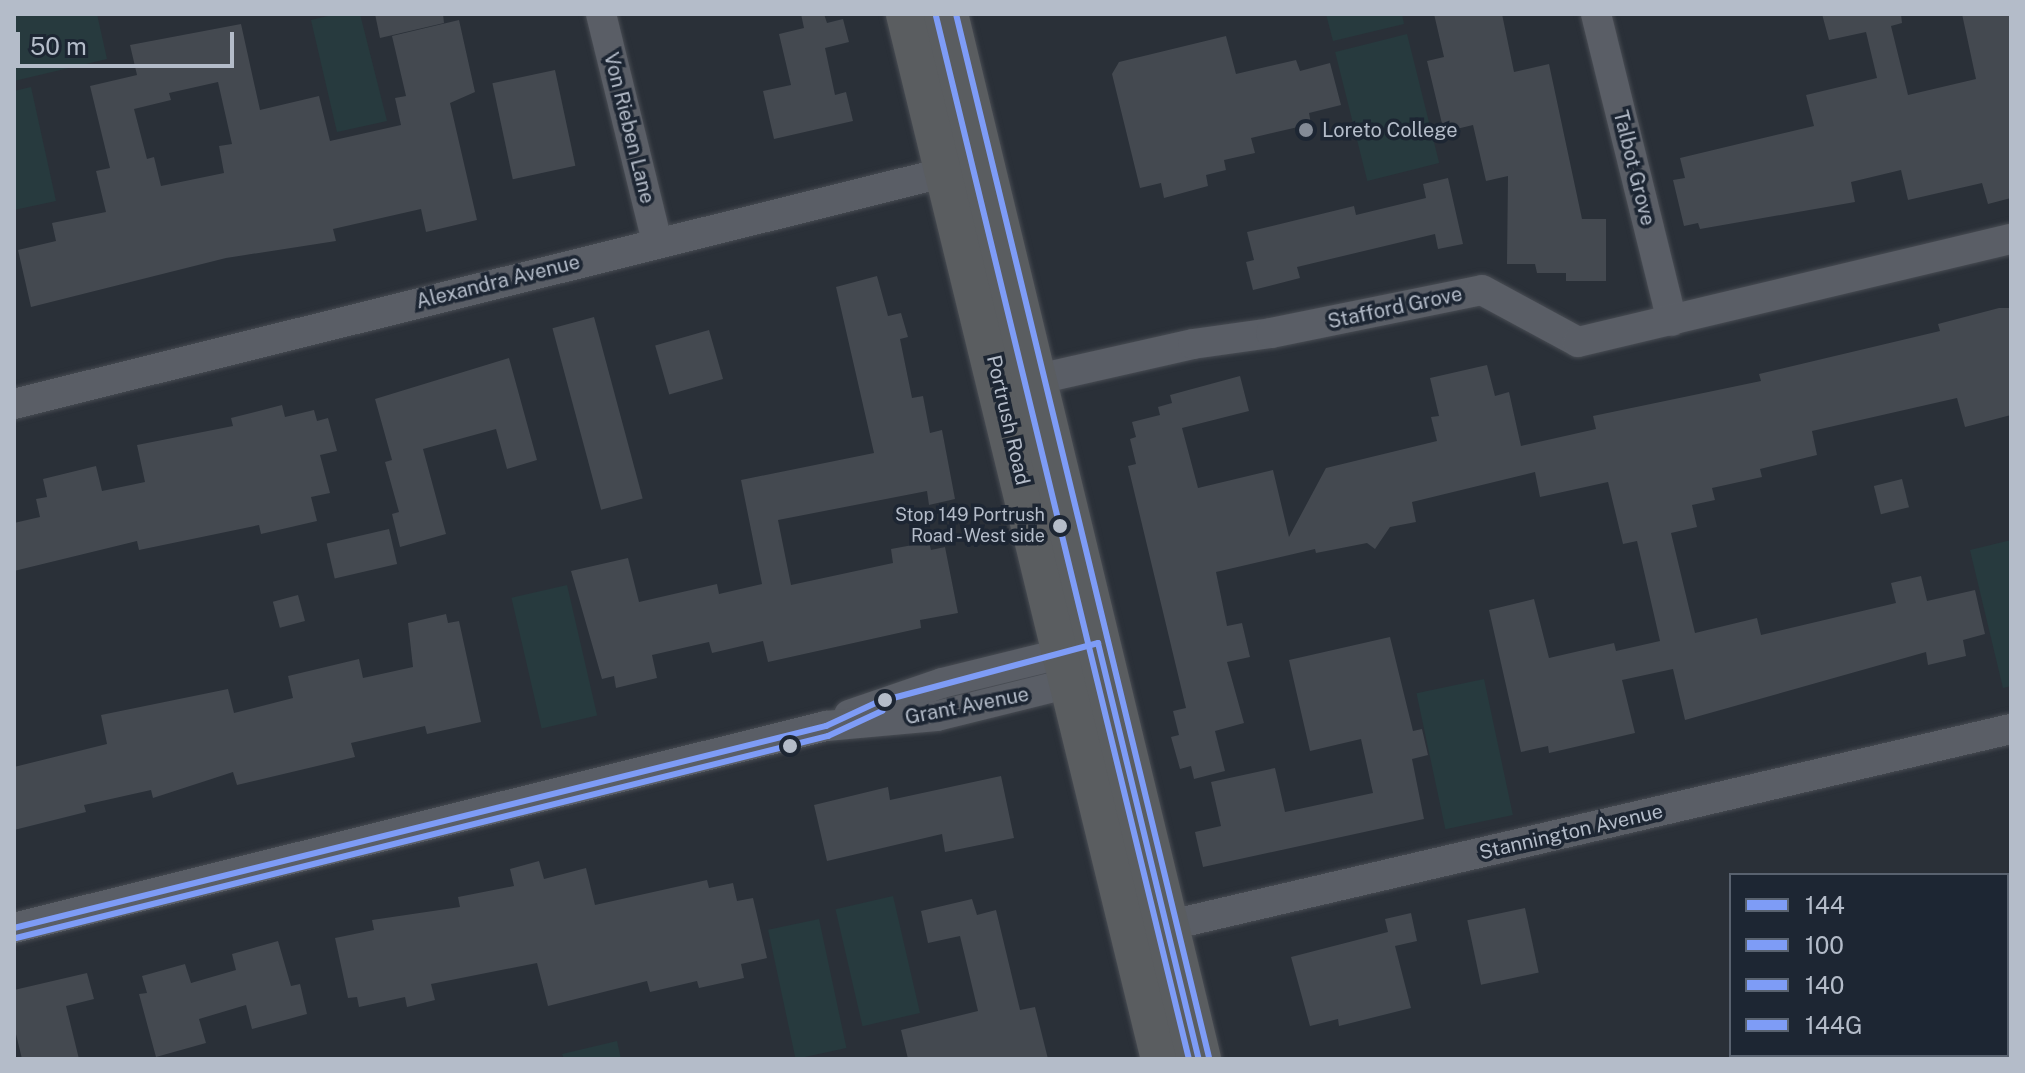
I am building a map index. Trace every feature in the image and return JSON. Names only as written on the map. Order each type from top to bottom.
[{"type":"highway","name":"Portrush Road","points":[[908,14],[964,168],[1018,383],[1149,930],[1163,1059]]},
{"type":"highway","name":"Portrush Road","points":[[946,14],[964,168]]},
{"type":"highway","name":"Portrush Road","points":[[1149,930],[1199,1059]]},
{"type":"street","name":"Von Rieben Lane","points":[[601,14],[657,242]]},
{"type":"street","name":"Talbot Grove","points":[[1596,14],[1672,321]]},
{"type":"street","name":"Alexandra Avenue","points":[[14,404],[964,168]]},
{"type":"street","name":"Stafford Grove","points":[[1018,383],[1482,290],[1578,342],[2011,239]]},
{"type":"street","name":"Grant Avenue","points":[[14,928],[826,726],[937,716],[1085,663]]},
{"type":"street","name":"Stannington Avenue","points":[[1149,930],[2011,729]]},
{"type":"green space","points":[[14,14],[97,14],[107,59],[14,81]]},
{"type":"green space","points":[[336,14],[360,14],[387,121],[337,132],[311,20]]},
{"type":"green space","points":[[1326,14],[1402,14],[1404,24],[1333,41]]},
{"type":"green space","points":[[1407,34],[1439,163],[1367,181],[1335,52]]},
{"type":"green space","points":[[31,87],[56,201],[14,210],[14,91]]},
{"type":"green space","points":[[2011,540],[2011,686],[2003,688],[1970,550]]},
{"type":"green space","points":[[567,585],[597,716],[542,728],[511,598]]},
{"type":"green space","points":[[1484,679],[1513,815],[1445,829],[1417,693]]},
{"type":"green space","points":[[893,896],[920,1013],[863,1026],[836,909]]},
{"type":"green space","points":[[819,919],[846,1048],[796,1059],[768,930]]},
{"type":"green space","points":[[617,1041],[621,1059],[564,1059],[562,1054]]},
{"type":"building","points":[[375,14],[443,14],[444,23],[380,38]]},
{"type":"building","points":[[801,14],[824,14],[827,23],[843,19],[849,42],[825,48],[835,95],[846,92],[853,121],[774,139],[763,91],[791,85],[779,34],[804,28]]},
{"type":"building","points":[[1434,14],[1502,14],[1514,72],[1549,64],[1582,219],[1606,219],[1606,281],[1566,281],[1566,273],[1537,273],[1535,264],[1507,264],[1508,176],[1486,181],[1473,125],[1444,132],[1427,61],[1444,57]]},
{"type":"building","points":[[1822,14],[1901,14],[1902,23],[1891,26],[1908,95],[1976,79],[1962,14],[2011,14],[2011,198],[1988,204],[1982,183],[1908,200],[1901,170],[1851,182],[1855,202],[1700,229],[1698,223],[1684,226],[1673,180],[1685,178],[1680,158],[1814,126],[1806,95],[1877,78],[1866,32],[1829,40]]},
{"type":"building","points":[[459,20],[475,92],[450,103],[477,220],[426,232],[421,209],[333,229],[336,241],[226,258],[31,307],[18,250],[56,241],[52,223],[106,212],[96,171],[110,168],[90,86],[137,75],[130,45],[241,24],[260,110],[319,96],[330,141],[401,125],[395,98],[406,96],[392,36]],"holes":[[[218,82],[232,144],[219,146],[224,173],[161,186],[154,157],[147,159],[134,109],[171,100],[169,93]]]},
{"type":"building","points":[[1226,36],[1236,74],[1296,60],[1300,71],[1330,63],[1341,105],[1309,113],[1311,124],[1251,138],[1255,153],[1224,160],[1226,170],[1206,175],[1208,186],[1164,198],[1161,183],[1140,188],[1112,74],[1119,62]]},
{"type":"building","points":[[555,70],[575,166],[513,179],[492,83]]},
{"type":"building","points":[[1448,178],[1463,244],[1438,249],[1435,234],[1297,267],[1300,278],[1253,290],[1246,262],[1254,260],[1247,232],[1354,206],[1356,215],[1426,198],[1423,184]]},
{"type":"building","points":[[877,276],[888,316],[901,313],[908,337],[900,339],[912,398],[923,396],[930,433],[942,430],[955,499],[929,505],[927,491],[778,520],[791,585],[893,563],[891,549],[929,542],[931,550],[945,547],[958,613],[920,620],[921,628],[768,662],[763,641],[712,653],[709,642],[652,655],[657,678],[616,688],[614,676],[602,679],[571,571],[628,558],[639,602],[717,584],[719,594],[762,584],[741,480],[874,453],[836,287]]},
{"type":"building","points":[[1999,308],[2011,308],[2011,415],[1965,427],[1957,398],[1812,431],[1817,455],[1760,469],[1762,477],[1712,488],[1715,500],[1692,505],[1697,527],[1671,533],[1695,633],[1757,618],[1761,635],[1896,603],[1891,583],[1921,576],[1927,601],[1975,590],[1985,634],[1963,640],[1966,656],[1928,665],[1926,652],[1685,720],[1673,669],[1622,680],[1635,733],[1549,753],[1548,746],[1521,752],[1489,610],[1534,599],[1549,658],[1614,643],[1616,651],[1660,641],[1637,541],[1623,544],[1608,482],[1540,497],[1535,472],[1412,502],[1416,522],[1390,527],[1375,549],[1367,543],[1316,553],[1315,549],[1216,572],[1227,626],[1242,623],[1250,657],[1227,662],[1244,723],[1215,731],[1225,771],[1194,779],[1191,766],[1180,769],[1171,737],[1179,735],[1173,711],[1186,708],[1128,466],[1136,464],[1130,439],[1136,437],[1132,422],[1160,415],[1158,407],[1172,403],[1170,395],[1240,376],[1249,411],[1182,428],[1198,488],[1273,470],[1289,537],[1326,468],[1437,441],[1431,417],[1439,416],[1430,378],[1487,365],[1495,396],[1509,392],[1521,446],[1596,429],[1593,416],[1761,381],[1759,374],[1940,331],[1938,324]]},
{"type":"building","points":[[594,317],[643,499],[601,510],[552,328]]},
{"type":"building","points":[[709,330],[723,379],[669,394],[655,345]]},
{"type":"building","points":[[509,358],[537,460],[507,469],[496,429],[423,449],[446,534],[400,547],[392,514],[399,512],[385,462],[392,460],[375,399]]},
{"type":"building","points":[[282,405],[285,417],[314,410],[317,421],[328,418],[337,451],[320,455],[330,493],[311,497],[317,521],[261,534],[259,525],[139,550],[137,541],[14,571],[14,523],[40,517],[36,499],[47,497],[43,479],[96,466],[102,491],[145,482],[137,445],[233,426],[231,418]]},
{"type":"building","points":[[1902,479],[1909,507],[1881,514],[1874,486]]},
{"type":"building","points":[[389,529],[397,564],[335,578],[327,543]]},
{"type":"building","points":[[298,595],[305,621],[280,628],[273,602]]},
{"type":"building","points":[[446,614],[448,623],[459,621],[481,722],[427,734],[425,726],[351,743],[355,757],[237,785],[233,772],[153,798],[151,790],[84,805],[86,812],[14,830],[14,767],[107,744],[101,715],[228,689],[234,713],[293,698],[288,676],[359,659],[363,678],[413,667],[408,623]]},
{"type":"building","points":[[1390,637],[1413,731],[1422,729],[1428,755],[1412,759],[1424,819],[1203,867],[1195,832],[1221,826],[1211,782],[1275,768],[1285,812],[1373,793],[1361,739],[1310,751],[1289,660]]},
{"type":"building","points":[[1001,776],[1014,838],[945,852],[942,834],[827,861],[814,805],[888,787],[890,800]]},
{"type":"building","points":[[539,861],[544,879],[586,868],[595,905],[707,880],[709,888],[733,883],[737,901],[753,898],[767,958],[741,964],[744,978],[699,988],[697,981],[650,992],[647,981],[548,1006],[537,963],[431,984],[435,1000],[407,1007],[405,997],[359,1007],[357,997],[348,998],[335,938],[374,930],[372,920],[460,907],[458,897],[514,886],[510,869]]},
{"type":"building","points":[[972,899],[977,915],[996,910],[1020,1010],[1035,1007],[1048,1059],[908,1059],[901,1030],[978,1011],[960,936],[928,943],[921,911]]},
{"type":"building","points":[[1525,908],[1539,973],[1481,985],[1467,920]]},
{"type":"building","points":[[1411,913],[1417,941],[1395,946],[1411,1008],[1339,1026],[1338,1019],[1310,1026],[1291,957],[1388,932],[1385,919]]},
{"type":"building","points":[[278,941],[291,986],[300,984],[307,1014],[252,1029],[246,1005],[199,1019],[206,1043],[156,1057],[139,994],[147,993],[142,976],[185,964],[191,983],[236,970],[232,954]]},
{"type":"building","points":[[87,973],[94,999],[66,1006],[79,1059],[22,1059],[14,1026],[14,990]]},
{"type":"transit line","name":"140","points":[[956,14],[1209,1057]]},
{"type":"transit line","name":"100","points":[[936,16],[1189,1059]]},
{"type":"transit line","name":"144","points":[[14,928],[826,726],[878,702],[1098,643],[1199,1059]]},
{"type":"transit line","name":"144G","points":[[16,938],[828,736],[882,711]]},
{"type":"place","name":"Loreto College","points":[[1306,130]]},
{"type":"place","name":"Stop 149 Portrush Road - West side","points":[[1060,526]]}]
